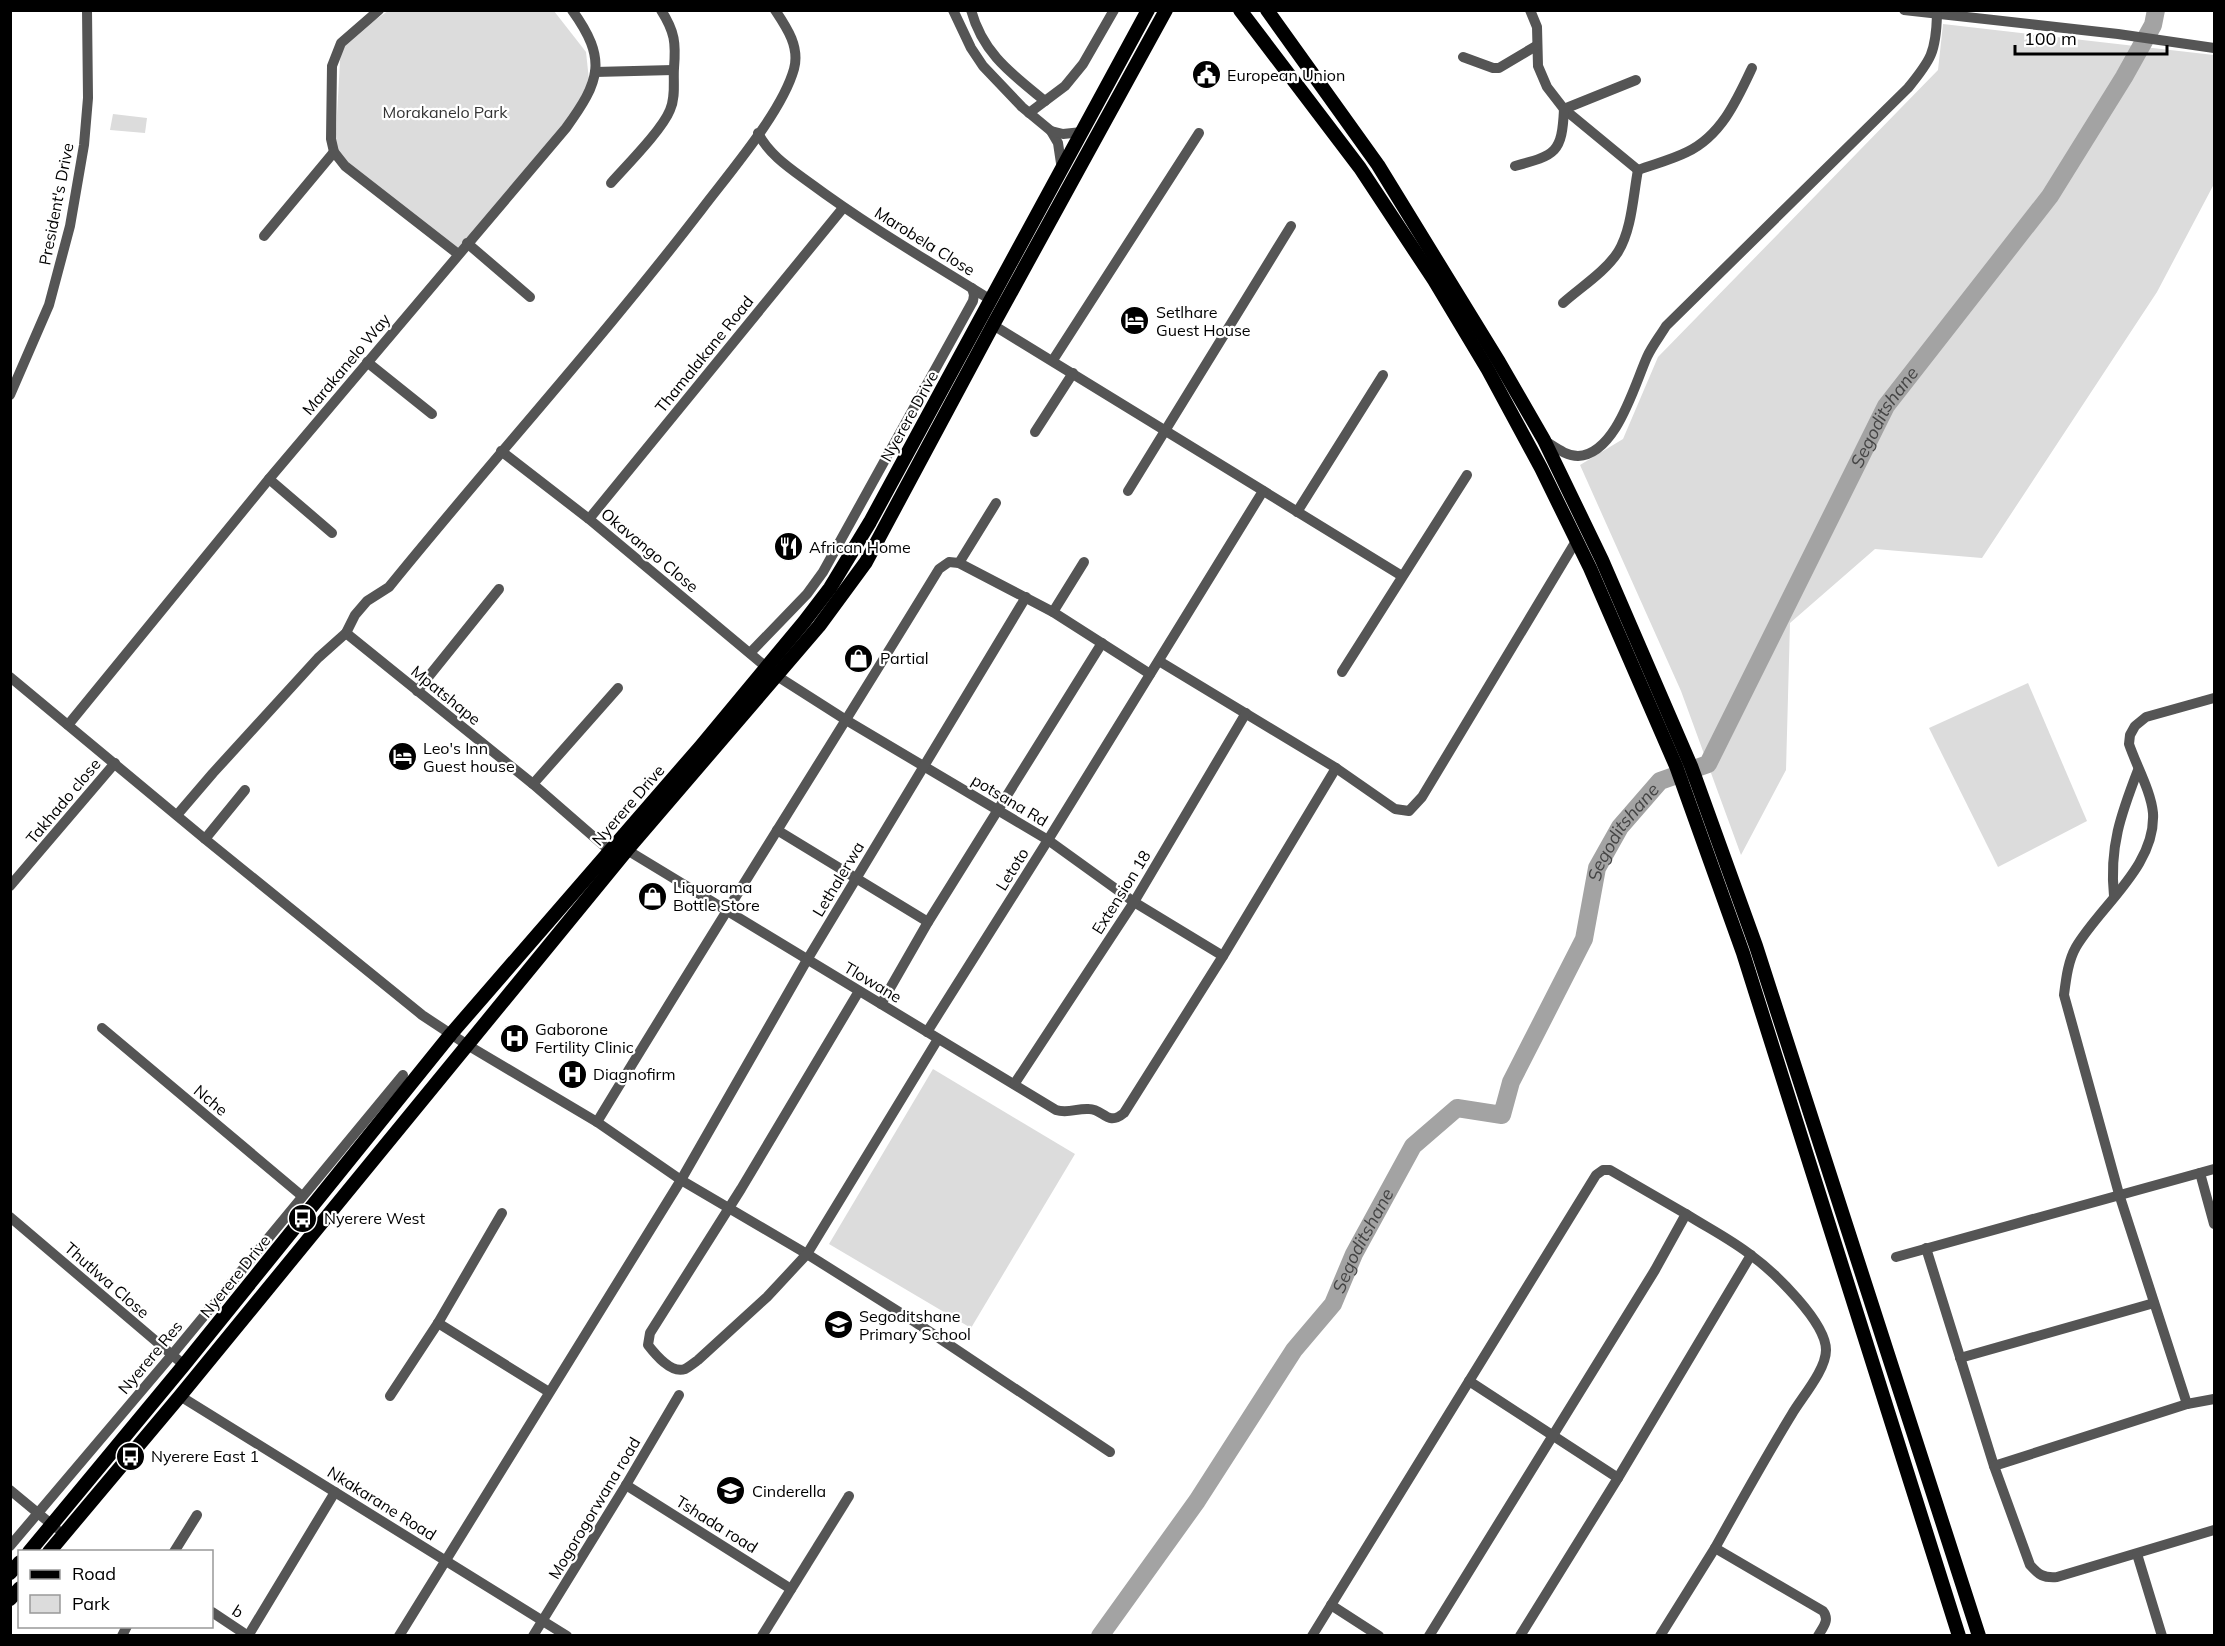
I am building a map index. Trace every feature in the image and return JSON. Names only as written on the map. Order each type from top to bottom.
[{"type":"main road","name":"Nyerere Drive","points":[[48,1550],[57,1529],[184,1365],[451,1034],[610,851],[830,588],[849,558],[991,300],[1148,10]]},
{"type":"main road","points":[[1164,15],[1173,10]]},
{"type":"main road","points":[[1240,10],[1360,168],[1434,280],[1488,370],[1541,468],[1576,541],[1676,766],[1743,953],[1959,1635]]},
{"type":"main road","points":[[1266,10],[1378,165],[1499,362],[1545,440],[1602,560],[1691,766],[1760,957],[1979,1635]]},
{"type":"main road","name":"Nyerere Drive","points":[[30,1550],[57,1529],[180,1396],[627,850],[819,626],[866,562],[993,325],[1164,15]]},
{"type":"street","name":"President's Drive","points":[[10,395],[49,305],[70,226],[84,145],[88,98],[87,10]]},
{"type":"street","points":[[359,10],[367,20]]},
{"type":"street","points":[[379,10],[341,43],[332,66],[331,139],[334,152],[345,166],[458,254]]},
{"type":"street","name":"Marakanelo Way","points":[[68,725],[269,479],[566,128],[586,100],[597,64],[585,28],[572,10]]},
{"type":"street","points":[[611,183],[671,110],[674,37],[661,10]]},
{"type":"street","points":[[177,815],[318,658],[345,633],[355,615],[367,601],[389,587],[670,251],[758,133],[776,107],[794,68],[796,50],[788,29],[775,10]]},
{"type":"street","points":[[953,10],[971,48],[983,66],[1029,113],[1051,131],[1058,143],[1062,170]]},
{"type":"street","points":[[971,10],[976,30],[1001,65],[1045,101]]},
{"type":"street","points":[[1029,113],[1065,86],[1083,64],[1114,10]]},
{"type":"street","points":[[1530,10],[1536,27],[1536,46],[1541,77],[1564,109],[1638,170]]},
{"type":"street","points":[[1904,10],[2118,34],[2214,48]]},
{"type":"street","points":[[1545,440],[1570,455],[1577,456],[1595,450],[1608,439],[1620,422],[1648,354],[1666,326],[1908,88],[1933,53],[1937,15]]},
{"type":"street","points":[[1463,57],[1499,68],[1536,46]]},
{"type":"street","points":[[1638,170],[1688,152],[1710,137],[1732,109],[1752,68]]},
{"type":"street","points":[[595,72],[673,70]]},
{"type":"street","points":[[1564,109],[1636,80]]},
{"type":"street","points":[[1515,166],[1546,158],[1558,146],[1563,136],[1564,109]]},
{"type":"street","points":[[1051,131],[1063,134],[1082,132]]},
{"type":"street","name":"Marobela Close","points":[[758,133],[764,146],[776,157],[843,208],[991,300]]},
{"type":"street","points":[[1053,360],[1199,133]]},
{"type":"street","points":[[264,236],[334,152]]},
{"type":"street","points":[[1563,303],[1609,263],[1619,250],[1628,225],[1638,170]]},
{"type":"street","name":"Thamalakane Road","points":[[589,519],[843,208]]},
{"type":"street","points":[[1128,491],[1292,226]]},
{"type":"street","points":[[467,243],[530,297]]},
{"type":"street","points":[[750,653],[807,594],[823,572],[973,301],[972,288]]},
{"type":"street","points":[[993,325],[1402,576]]},
{"type":"street","points":[[367,362],[432,414]]},
{"type":"street","points":[[1035,432],[1072,373]]},
{"type":"street","points":[[1297,512],[1383,375]]},
{"type":"street","name":"Okavango Close","points":[[501,452],[589,519],[777,676]]},
{"type":"street","points":[[1342,672],[1467,475]]},
{"type":"street","points":[[269,479],[332,533]]},
{"type":"street","name":"Letoto","points":[[927,1032],[1263,491]]},
{"type":"street","points":[[959,563],[996,503]]},
{"type":"street","points":[[1159,661],[1336,768],[1395,809],[1409,811],[1415,807],[1576,541]]},
{"type":"street","points":[[597,1122],[939,568],[949,562],[959,563],[1053,612],[1150,674]]},
{"type":"street","points":[[1053,612],[1084,562]]},
{"type":"street","points":[[417,691],[500,589]]},
{"type":"street","name":"Lethalerwa","points":[[399,1635],[681,1180],[856,877],[1026,597]]},
{"type":"street","name":"Mpatshape","points":[[345,633],[532,784],[610,851]]},
{"type":"street","points":[[881,1004],[928,922],[1102,643]]},
{"type":"street","name":"potsana Rd","points":[[777,676],[846,720],[1048,840],[1134,902],[1223,956]]},
{"type":"street","points":[[10,677],[422,1015],[468,1046],[597,1122],[681,1180],[807,1254],[915,1322],[1110,1452]]},
{"type":"street","points":[[532,784],[618,687]]},
{"type":"street","points":[[2187,1404],[2119,1194],[2064,995],[2067,972],[2075,948],[2114,896],[2134,874],[2152,830],[2153,813],[2129,744],[2130,735],[2135,726],[2146,717],[2214,698]]},
{"type":"street","name":"Extension 18","points":[[1015,1083],[1134,902],[1246,713]]},
{"type":"street","name":"Takhado close","points":[[10,886],[115,763]]},
{"type":"street","points":[[1223,956],[1336,768]]},
{"type":"street","points":[[2114,896],[2113,849],[2119,820],[2138,770]]},
{"type":"street","points":[[205,838],[245,790]]},
{"type":"street","points":[[777,830],[928,922]]},
{"type":"street","name":"Tlowane","points":[[627,850],[938,1039],[1015,1083],[1056,1110],[1069,1112],[1090,1109],[1109,1119],[1116,1119],[1124,1113],[1223,956]]},
{"type":"street","points":[[859,991],[647,1340],[653,1351],[672,1368],[685,1369],[704,1356],[767,1297],[807,1254],[938,1039]]},
{"type":"street","name":"Nche","points":[[102,1028],[302,1196]]},
{"type":"street","name":"Nyerere Res","points":[[10,1546],[171,1356],[403,1075]]},
{"type":"street","points":[[1896,1257],[2214,1169]]},
{"type":"street","points":[[1312,1635],[1596,1175],[1603,1170],[1610,1170],[1751,1255],[1810,1314],[1819,1328],[1826,1349],[1820,1370],[1764,1460],[1715,1548],[1660,1635]]},
{"type":"street","points":[[2200,1173],[2214,1224]]},
{"type":"street","points":[[390,1396],[438,1323],[502,1213]]},
{"type":"street","points":[[1429,1635],[1655,1270],[1686,1214]]},
{"type":"street","name":"Thutlwa Close","points":[[10,1217],[184,1365]]},
{"type":"street","points":[[1926,1248],[1994,1466],[2030,1565],[2039,1575],[2046,1578],[2057,1577],[2214,1530]]},
{"type":"street","points":[[1520,1635],[1618,1478],[1751,1255]]},
{"type":"street","points":[[1960,1358],[2154,1303]]},
{"type":"street","points":[[438,1323],[549,1392]]},
{"type":"street","points":[[1469,1380],[1618,1478]]},
{"type":"street","name":"Mogorogorwana road","points":[[533,1635],[679,1395]]},
{"type":"street","name":"Nkakarane Road","points":[[180,1396],[567,1635]]},
{"type":"street","points":[[1994,1466],[2187,1404],[2214,1399]]},
{"type":"street","name":"Tshada road","points":[[626,1485],[791,1589]]},
{"type":"street","points":[[10,1490],[57,1529]]},
{"type":"street","points":[[248,1635],[336,1492]]},
{"type":"street","points":[[762,1635],[849,1496]]},
{"type":"street","points":[[175,1550],[197,1515]]},
{"type":"street","points":[[1715,1548],[1823,1611],[1826,1615],[1826,1623],[1818,1635]]},
{"type":"street","points":[[2137,1554],[2162,1635]]},
{"type":"street","points":[[1331,1605],[1379,1635]]},
{"type":"street","name":"b","points":[[213,1613],[248,1635]]},
{"type":"green space","name":"Morakanelo Park","points":[[388,11],[554,11],[586,52],[589,80],[586,100],[458,254],[335,152],[341,43]]},
{"type":"green space","points":[[1943,24],[2214,55],[2214,184],[2157,292],[1982,558],[1875,549],[1790,623],[1786,770],[1741,855],[1681,691],[1580,465],[1623,439],[1658,357],[1938,70]]},
{"type":"green space","points":[[113,114],[147,118],[145,133],[110,130]]},
{"type":"green space","points":[[2028,683],[2087,821],[1998,867],[1929,728]]},
{"type":"green space","points":[[933,1069],[1075,1154],[971,1328],[829,1244]]},
{"type":"waterway","name":"Segoditshane","points":[[1100,1636],[1197,1501],[1294,1350],[1333,1304],[1354,1254],[1413,1146],[1457,1108],[1502,1115],[1511,1082],[1584,939],[1597,868],[1620,827],[1660,781],[1708,764],[1886,406],[2050,196],[2124,77],[2153,25],[2156,10]]},
{"type":"place","name":"European Union","points":[[1206,75]]},
{"type":"place","name":"Setlhare Guest House","points":[[1135,321]]},
{"type":"place","name":"African Home","points":[[788,547]]},
{"type":"place","name":"Partial","points":[[859,658]]},
{"type":"place","name":"Leo's Inn Guest house","points":[[402,757]]},
{"type":"place","name":"Liquorama Bottle Store","points":[[652,896]]},
{"type":"place","name":"Gaborone Fertility Clinic","points":[[514,1038]]},
{"type":"place","name":"Diagnofirm","points":[[572,1074]]},
{"type":"place","name":"Nyerere West","points":[[303,1218]]},
{"type":"place","name":"Segoditshane Primary School","points":[[838,1325]]},
{"type":"place","name":"Nyerere East 1","points":[[130,1456]]},
{"type":"place","name":"Cinderella","points":[[731,1491]]}]
